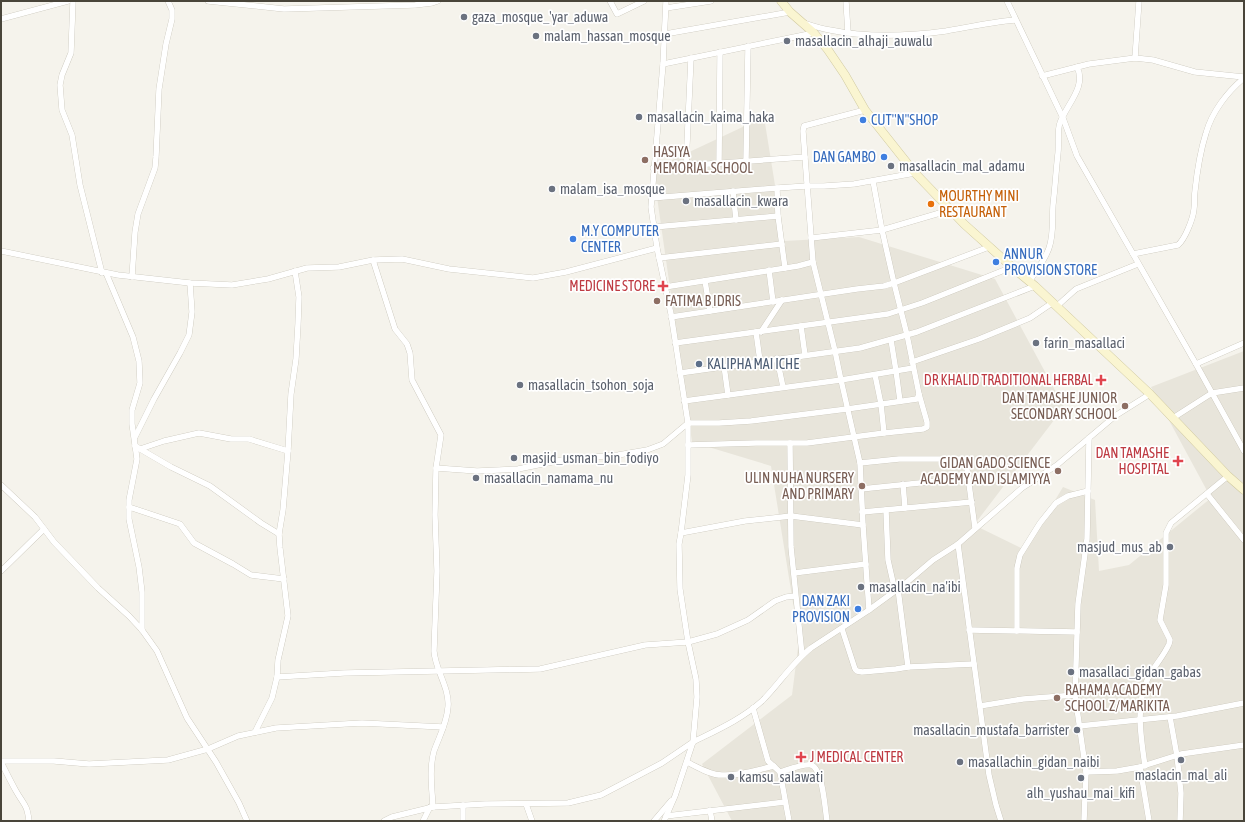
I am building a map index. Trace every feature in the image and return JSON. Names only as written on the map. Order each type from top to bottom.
[{"type":"street","points":[[1,19],[68,1]]},
{"type":"street","points":[[73,1],[72,53],[62,75],[60,85],[62,110],[72,135],[80,185],[104,273],[133,337],[139,362],[140,383],[132,410],[134,437],[138,448],[129,500],[129,519],[139,567],[142,592],[142,630]]},
{"type":"street","points":[[132,277],[135,232],[138,214],[154,168],[156,157],[159,89],[166,44],[172,19],[172,10],[168,1]]},
{"type":"street","points":[[208,1],[284,9],[415,4],[432,3],[438,1]]},
{"type":"street","points":[[610,1],[617,14],[644,1]]},
{"type":"street","points":[[665,818],[675,796],[693,742],[697,696],[696,679],[688,642],[680,588],[679,544],[688,474],[688,423],[671,317],[657,248],[651,198],[663,64],[666,1]]},
{"type":"street","points":[[666,8],[711,1]]},
{"type":"street","points":[[781,1],[790,12],[814,33],[828,50],[845,75],[865,110],[915,173],[950,210],[1150,394],[1228,476],[1244,490]]},
{"type":"street","points":[[846,1],[848,33]]},
{"type":"street","points":[[1007,1],[1063,118],[1077,156],[1244,451]]},
{"type":"street","points":[[1135,58],[1139,1]]},
{"type":"street","points":[[665,34],[790,12]]},
{"type":"street","points":[[803,23],[848,33],[899,35],[945,31],[1015,20]]},
{"type":"street","points":[[663,64],[814,33]]},
{"type":"street","points":[[746,161],[748,46]]},
{"type":"street","points":[[719,164],[720,52]]},
{"type":"street","points":[[686,166],[691,58]]},
{"type":"street","points":[[1042,76],[1089,64],[1135,58],[1153,60],[1194,72],[1244,78]]},
{"type":"street","points":[[680,373],[777,358],[860,348],[907,335],[1032,284],[1049,247],[1053,230],[1053,207],[1059,128],[1060,122],[1077,90],[1080,79],[1077,67]]},
{"type":"street","points":[[1133,254],[1178,245],[1181,242],[1191,221],[1194,209],[1195,192],[1206,132],[1210,121],[1226,97],[1244,78]]},
{"type":"street","points":[[865,110],[804,126],[803,131],[813,262],[822,294],[840,380],[855,437],[860,463],[869,610]]},
{"type":"street","points":[[653,168],[719,164],[804,156]]},
{"type":"street","points":[[651,198],[777,188],[854,184],[915,173]]},
{"type":"street","points":[[688,446],[756,443],[807,443],[926,429],[927,422],[919,394],[907,335],[882,230],[873,181]]},
{"type":"street","points":[[777,188],[778,216],[785,268]]},
{"type":"street","points":[[734,191],[736,220]]},
{"type":"street","points":[[811,238],[882,230],[950,210]]},
{"type":"street","points":[[654,227],[778,216]]},
{"type":"street","points":[[659,258],[782,244]]},
{"type":"street","points":[[671,317],[894,283],[989,247]]},
{"type":"street","points":[[1,251],[104,273],[190,283],[232,285],[268,279],[315,267],[338,267],[373,260],[402,259],[449,269],[532,278],[566,272],[657,248]]},
{"type":"street","points":[[373,260],[395,329],[403,338],[408,348],[412,380],[440,435],[436,468],[435,514],[437,571],[434,651],[435,660],[448,701],[448,708],[434,752],[431,777],[431,807],[423,821]]},
{"type":"street","points":[[665,287],[785,268],[813,262]]},
{"type":"street","points":[[684,401],[896,371],[1030,318],[1055,305],[1076,289],[1138,264]]},
{"type":"street","points":[[675,343],[872,317],[922,303],[1012,267]]},
{"type":"street","points":[[769,270],[773,302]]},
{"type":"street","points":[[255,732],[272,698],[277,677],[278,660],[288,616],[279,534],[283,510],[291,394],[296,359],[298,297],[295,271]]},
{"type":"street","points":[[705,281],[710,311]]},
{"type":"street","points":[[134,437],[189,335],[192,312],[190,283]]},
{"type":"street","points":[[760,361],[758,332],[782,300]]},
{"type":"street","points":[[801,326],[805,355]]},
{"type":"street","points":[[891,340],[900,401]]},
{"type":"street","points":[[1196,364],[1244,343]]},
{"type":"street","points":[[777,358],[783,387]]},
{"type":"street","points":[[724,366],[728,395]]},
{"type":"street","points":[[875,375],[881,404],[884,433]]},
{"type":"street","points":[[1173,418],[1212,393],[1244,388]]},
{"type":"street","points":[[436,468],[477,471],[518,469],[567,459],[630,453],[647,450],[663,444],[688,423],[719,423],[847,409],[917,399],[919,394]]},
{"type":"street","points":[[384,821],[392,817],[431,807],[568,803],[601,795],[662,763],[693,742],[742,716],[753,708],[802,655],[897,590],[933,560],[958,544],[1022,488],[1057,465],[1115,416],[1150,394]]},
{"type":"street","points":[[138,448],[199,433],[231,439],[253,439],[288,451]]},
{"type":"street","points":[[1084,821],[1086,772],[1075,695],[1078,604],[1087,539],[1089,438]]},
{"type":"street","points":[[790,443],[791,547],[802,655]]},
{"type":"street","points":[[138,448],[171,467],[210,486],[261,523],[279,534]]},
{"type":"street","points":[[860,463],[899,459],[964,459],[966,462],[975,528]]},
{"type":"street","points":[[1149,821],[1142,767],[1139,720],[1143,693],[1147,679],[1170,640],[1160,620],[1166,585],[1166,533],[1171,523],[1228,476]]},
{"type":"street","points":[[861,489],[968,478]]},
{"type":"street","points":[[903,484],[905,508]]},
{"type":"street","points":[[1,485],[34,517],[54,542],[98,588],[129,616],[158,651],[188,718],[239,803],[247,821]]},
{"type":"street","points":[[1018,631],[1017,568],[1020,554],[1040,523],[1056,503],[1068,496],[1088,491]]},
{"type":"street","points":[[1207,494],[1244,540]]},
{"type":"street","points":[[862,512],[972,502]]},
{"type":"street","points":[[129,507],[177,522],[194,543],[251,575],[284,579]]},
{"type":"street","points":[[886,510],[888,560],[897,590],[908,667]]},
{"type":"street","points":[[681,533],[744,522],[791,516],[863,525]]},
{"type":"street","points":[[1,571],[44,529]]},
{"type":"street","points":[[958,544],[989,775],[1001,821]]},
{"type":"street","points":[[794,573],[866,564]]},
{"type":"street","points":[[277,677],[439,670],[540,669],[645,646],[688,642],[717,634],[748,620],[775,601],[786,597],[795,596]]},
{"type":"street","points":[[842,629],[855,669],[857,671],[896,670],[908,667],[974,664]]},
{"type":"street","points":[[969,630],[1077,632]]},
{"type":"street","points":[[980,706],[1023,699],[1075,695]]},
{"type":"street","points":[[1079,726],[1170,717],[1244,703]]},
{"type":"street","points":[[753,708],[768,761],[780,772],[789,821]]},
{"type":"street","points":[[1170,717],[1177,756],[1181,793],[1180,821]]},
{"type":"street","points":[[29,821],[24,802],[17,793],[1,762],[54,761],[89,764],[168,760],[208,750],[238,736],[276,728],[362,723],[443,727]]},
{"type":"street","points":[[1086,772],[1117,771],[1142,767],[1177,756],[1244,745]]},
{"type":"street","points":[[687,762],[714,774],[722,775],[744,773],[774,766]]},
{"type":"street","points":[[780,772],[807,765],[812,765],[816,769],[820,778],[827,821]]},
{"type":"street","points":[[1,777],[6,771]]},
{"type":"street","points":[[654,821],[675,796]]},
{"type":"street","points":[[665,818],[710,810],[785,802]]},
{"type":"street","points":[[526,804],[532,821]]},
{"type":"street","points":[[463,805],[463,821]]},
{"type":"street","points":[[710,810],[712,821]]},
{"type":"shaded area","points":[[764,117],[784,241],[859,237],[995,279],[1064,407],[974,525],[1025,550],[1063,487],[1095,500],[1099,571],[1129,565],[1211,498],[1151,387],[1244,351],[1244,821],[732,821],[702,764],[792,695],[799,640],[771,466],[692,442],[653,169]]},
{"type":"place","name":"gaza_mosque_'yar_aduwa","points":[[464,17]]},
{"type":"place","name":"malam_hassan_mosque","points":[[536,36]]},
{"type":"place","name":"masallacin_alhaji_auwalu","points":[[787,41]]},
{"type":"place","name":"masallacin_kaima_haka","points":[[639,117]]},
{"type":"place","name":"CUT''N''SHOP","points":[[863,120]]},
{"type":"place","name":"DAN GAMBO","points":[[884,157]]},
{"type":"place","name":"HASIYA MEMORIAL SCHOOL","points":[[645,160]]},
{"type":"place","name":"masallacin_mal_adamu","points":[[891,166]]},
{"type":"place","name":"malam_isa_mosque","points":[[552,189]]},
{"type":"place","name":"masallacin_kwara","points":[[686,201]]},
{"type":"place","name":"MOURTHY MINI RESTAURANT","points":[[931,204]]},
{"type":"place","name":"M.Y COMPUTER CENTER","points":[[573,239]]},
{"type":"place","name":"ANNUR PROVISION STORE","points":[[996,262]]},
{"type":"place","name":"MEDICINE STORE","points":[[663,286]]},
{"type":"place","name":"FATIMA B IDRIS","points":[[657,301]]},
{"type":"place","name":"farin_masallaci","points":[[1036,343]]},
{"type":"place","name":"KALIPHA MAI ICHE","points":[[699,364]]},
{"type":"place","name":"DR KHALID TRADITIONAL HERBAL","points":[[1101,380]]},
{"type":"place","name":"masallacin_tsohon_soja","points":[[520,385]]},
{"type":"place","name":"DAN TAMASHE JUNIOR SECONDARY SCHOOL","points":[[1125,406]]},
{"type":"place","name":"masjid_usman_bin_fodiyo","points":[[514,458]]},
{"type":"place","name":"DAN TAMASHE HOSPITAL","points":[[1178,461]]},
{"type":"place","name":"GIDAN GADO SCIENCE ACADEMY AND ISLAMIYYA","points":[[1058,471]]},
{"type":"place","name":"masallacin_namama_nu","points":[[476,478]]},
{"type":"place","name":"ULIN NUHA NURSERY AND PRIMARY","points":[[862,486]]},
{"type":"place","name":"masjud_mus_ab","points":[[1170,547]]},
{"type":"place","name":"masallacin_na'ibi","points":[[861,587]]},
{"type":"place","name":"DAN ZAKI PROVISION","points":[[858,609]]},
{"type":"place","name":"masallaci_gidan_gabas","points":[[1071,672]]},
{"type":"place","name":"RAHAMA ACADEMY SCHOOL Z/MARIKITA","points":[[1057,698]]},
{"type":"place","name":"masallacin_mustafa_barrister","points":[[1077,730]]},
{"type":"place","name":"J MEDICAL CENTER","points":[[801,757]]},
{"type":"place","name":"maslacin_mal_ali","points":[[1181,760]]},
{"type":"place","name":"masallachin_gidan_naibi","points":[[960,762]]},
{"type":"place","name":"kamsu_salawati","points":[[731,777]]},
{"type":"place","name":"alh_yushau_mai_kifi","points":[[1081,778]]}]
